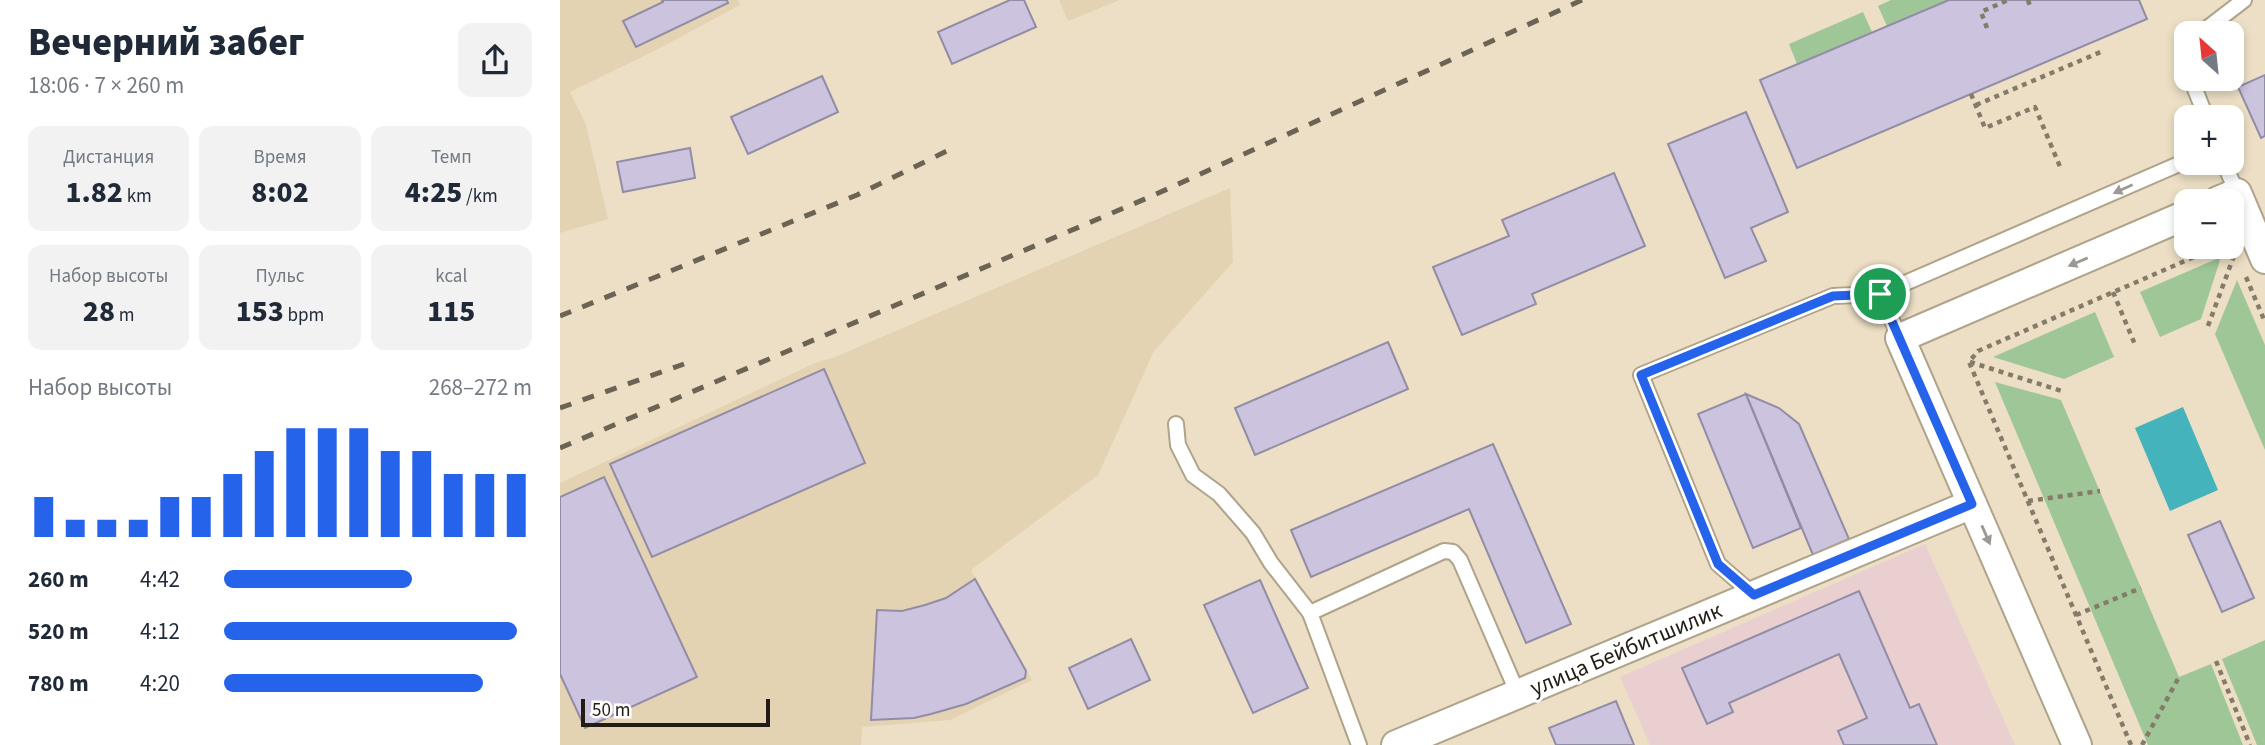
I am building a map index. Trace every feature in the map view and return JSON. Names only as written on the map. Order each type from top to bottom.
[{"type":"street","points":[[2077,745],[1900,338],[2174,220]]},
{"type":"street","points":[[2244,224],[2265,259]]},
{"type":"street","name":"улица Бейбитшилик","points":[[1396,745],[1972,504]]},
{"type":"lane","points":[[2217,21],[2244,0]]},
{"type":"lane","points":[[1754,595],[1718,564],[1641,375],[1833,296],[1880,294],[2174,166]]},
{"type":"lane","points":[[1880,294],[1900,338]]},
{"type":"lane","points":[[1176,424],[1178,445],[1193,475],[1219,494],[1253,533],[1271,563],[1310,614],[1359,745]]},
{"type":"lane","points":[[1310,614],[1444,551],[1453,552],[1461,560],[1518,694]]},
{"type":"path","points":[[1987,28],[1980,12],[2008,0]]},
{"type":"path","points":[[2028,0],[2031,9]]},
{"type":"path","points":[[1976,105],[2103,51]]},
{"type":"path","points":[[1971,94],[1985,128],[2035,107],[2061,169]]},
{"type":"path","points":[[1969,362],[1978,351],[2189,259]]},
{"type":"path","points":[[2208,326],[2232,259]]},
{"type":"path","points":[[2113,292],[2136,347]]},
{"type":"path","points":[[1969,362],[2063,391]]},
{"type":"path","points":[[1969,362],[2132,745]]},
{"type":"path","points":[[2028,501],[2100,491]]},
{"type":"path","points":[[2076,615],[2141,588]]},
{"type":"path","points":[[2216,661],[2250,745]]},
{"type":"path","points":[[2142,745],[2179,677]]},
{"type":"shaded area","points":[[560,0],[738,0],[740,5],[570,92],[586,125],[608,219],[560,233]]},
{"type":"shaded area","points":[[1059,0],[1120,0],[1068,21]]},
{"type":"shaded area","points":[[1230,188],[1233,262],[1154,351],[1098,475],[971,570],[1032,680],[950,720],[862,727],[861,745],[560,745],[560,483],[815,363],[835,357]]},
{"type":"shaded area","points":[[1925,544],[2015,745],[1650,745],[1620,677]]},
{"type":"green space","points":[[1891,0],[1949,0],[1887,26],[1878,6]]},
{"type":"green space","points":[[1863,12],[1872,32],[1797,64],[1789,44]]},
{"type":"green space","points":[[2220,259],[2201,319],[2160,337],[2140,292]]},
{"type":"green space","points":[[2237,280],[2265,345],[2265,450],[2215,334]]},
{"type":"green space","points":[[2095,312],[2114,357],[2064,379],[1993,357]]},
{"type":"green space","points":[[1995,382],[2061,400],[2179,677],[2211,664],[2243,745],[2148,745]]},
{"type":"green space","points":[[2265,640],[2265,745],[2257,745],[2222,659]]},
{"type":"water","points":[[2183,407],[2218,490],[2170,511],[2135,428]]},
{"type":"building","points":[[662,0],[727,0],[728,3],[636,47],[623,21],[663,2]]},
{"type":"building","points":[[1010,0],[1024,0],[1036,27],[952,64],[938,32]]},
{"type":"building","points":[[1949,0],[2139,0],[2147,19],[1797,168],[1760,80]]},
{"type":"building","points":[[2265,75],[2265,136],[2261,138],[2240,91],[2244,91],[2244,84]]},
{"type":"building","points":[[822,76],[838,112],[748,154],[731,117]]},
{"type":"building","points":[[1746,112],[1788,212],[1751,228],[1766,261],[1725,278],[1668,144]]},
{"type":"building","points":[[690,148],[695,178],[623,192],[617,162]]},
{"type":"building","points":[[1614,173],[1645,246],[1532,294],[1536,304],[1462,335],[1433,267],[1509,236],[1502,220]]},
{"type":"building","points":[[1388,342],[1408,389],[1255,455],[1235,408]]},
{"type":"building","points":[[824,369],[865,463],[652,557],[610,464]]},
{"type":"building","points":[[1746,394],[1801,528],[1753,548],[1698,414]]},
{"type":"building","points":[[1746,394],[1779,408],[1799,424],[1849,539],[1813,555]]},
{"type":"building","points":[[1493,444],[1571,624],[1526,643],[1469,509],[1311,577],[1291,530]]},
{"type":"building","points":[[604,477],[697,677],[585,728],[560,674],[560,497]]},
{"type":"building","points":[[2220,521],[2254,598],[2222,612],[2188,535]]},
{"type":"building","points":[[975,579],[1026,671],[1025,678],[966,704],[931,714],[914,718],[871,720],[877,610],[902,611],[925,605],[946,598]]},
{"type":"building","points":[[1260,580],[1308,688],[1253,713],[1204,605]]},
{"type":"building","points":[[1859,591],[1910,708],[1919,704],[1937,745],[1844,745],[1838,731],[1867,718],[1839,654],[1729,703],[1733,712],[1707,724],[1682,668]]},
{"type":"building","points":[[1131,639],[1150,680],[1088,709],[1069,668]]},
{"type":"building","points":[[1616,701],[1634,745],[1556,745],[1549,728]]},
{"type":"railway","points":[[560,448],[1152,196],[1582,0]]},
{"type":"railway","points":[[560,316],[857,195],[951,149]]},
{"type":"railway","points":[[560,408],[684,364]]},
{"type":"route","points":[[1880,294],[1972,504],[1754,595],[1718,564],[1641,375],[1833,296],[1880,294]]}]
